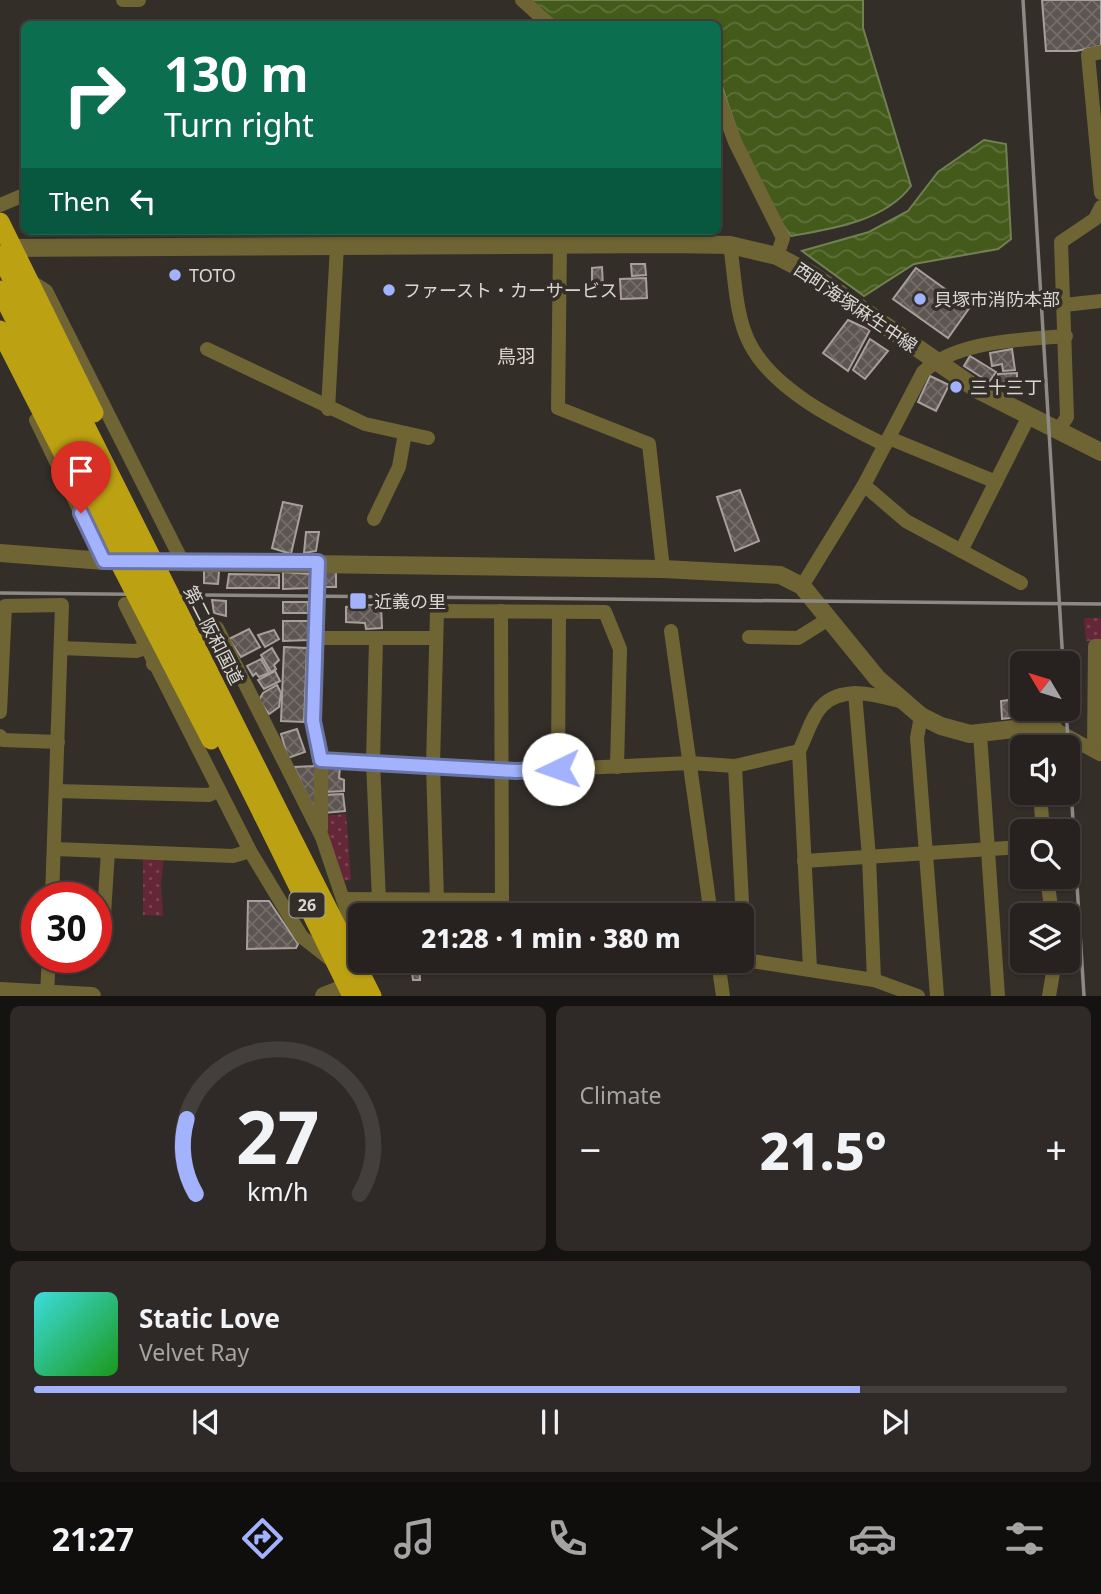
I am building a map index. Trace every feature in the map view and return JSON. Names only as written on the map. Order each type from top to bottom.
[{"type":"highway","points":[[0,222],[4,250],[28,280],[293,828]]},
{"type":"highway","name":"第二阪和国道","points":[[4,250],[293,828],[356,980]]},
{"type":"highway","name":"第二阪和国道","points":[[0,290],[258,818],[285,860],[335,962],[372,996]]},
{"type":"highway","points":[[0,330],[258,818]]},
{"type":"street","points":[[123,0],[139,0]]},
{"type":"street","points":[[522,0],[546,21]]},
{"type":"street","points":[[1101,52],[1088,55],[1101,193]]},
{"type":"street","points":[[721,105],[735,142],[783,238],[777,256]]},
{"type":"street","points":[[0,205],[21,196]]},
{"type":"street","points":[[1058,431],[1067,417],[1061,242],[1099,218]]},
{"type":"street","name":"西町海塚麻生中線","points":[[4,250],[560,245],[613,238],[730,245],[777,256],[811,274],[978,390],[1101,452]]},
{"type":"street","points":[[560,245],[558,408],[649,444],[663,569]]},
{"type":"street","points":[[730,245],[742,323],[750,345],[788,389],[831,417],[887,442],[996,482]]},
{"type":"street","points":[[328,409],[337,246]]},
{"type":"street","points":[[28,280],[46,291],[182,561]]},
{"type":"street","points":[[1064,305],[1101,301]]},
{"type":"street","points":[[802,586],[864,485],[923,372],[934,361],[986,346],[1066,336]]},
{"type":"street","points":[[0,348],[104,561]]},
{"type":"street","points":[[207,349],[328,409],[365,424],[428,438]]},
{"type":"street","points":[[961,551],[1029,416]]},
{"type":"street","points":[[374,519],[399,467],[405,433]]},
{"type":"street","points":[[864,485],[906,521],[1021,583]]},
{"type":"street","points":[[0,553],[104,561],[663,569],[780,575],[802,586],[877,677],[921,716],[941,726],[980,734],[1042,726],[1054,729],[1097,751],[1095,646],[1101,646]]},
{"type":"street","points":[[318,562],[313,721],[321,760],[322,838]]},
{"type":"street","points":[[125,604],[153,664],[250,851],[302,937],[335,962]]},
{"type":"street","points":[[0,712],[2,624],[5,606],[62,605],[53,882]]},
{"type":"street","points":[[437,900],[433,765],[437,611],[605,612],[620,649],[617,767]]},
{"type":"street","points":[[344,899],[502,900],[501,611]]},
{"type":"street","points":[[558,769],[559,612]]},
{"type":"street","points":[[749,637],[769,643],[798,638],[830,618]]},
{"type":"street","points":[[153,664],[217,628],[322,838],[348,912]]},
{"type":"street","points":[[671,631],[709,903]]},
{"type":"street","points":[[315,638],[436,638]]},
{"type":"street","points":[[376,639],[373,762],[379,901]]},
{"type":"street","points":[[61,648],[136,652],[145,648]]},
{"type":"street","points":[[810,968],[799,751],[823,704],[834,698],[855,693],[903,702]]},
{"type":"street","points":[[855,693],[869,858],[874,980]]},
{"type":"street","points":[[921,716],[917,738],[937,996]]},
{"type":"street","points":[[980,734],[998,996]]},
{"type":"street","points":[[0,736],[3,740],[58,742]]},
{"type":"street","points":[[321,760],[501,768],[516,771],[690,763],[735,766],[799,751]]},
{"type":"street","points":[[735,766],[745,960],[874,980],[918,996]]},
{"type":"street","points":[[56,791],[209,795],[219,790]]},
{"type":"street","points":[[804,861],[1010,848]]},
{"type":"street","points":[[55,849],[233,856],[250,851]]},
{"type":"street","points":[[106,882],[108,851]]},
{"type":"street","points":[[47,993],[48,973]]},
{"type":"street","points":[[720,973],[723,996]]},
{"type":"street","points":[[1049,996],[1053,973]]},
{"type":"street","points":[[324,996],[356,980]]},
{"type":"street","points":[[0,991],[92,996]]},
{"type":"shaded area","points":[[1084,618],[1101,618],[1101,641],[1086,641]]},
{"type":"shaded area","points":[[346,814],[351,880],[340,881],[321,816]]},
{"type":"shaded area","points":[[143,855],[164,855],[161,884],[163,916],[143,915]]},
{"type":"water","points":[[529,0],[863,0],[863,28],[911,186],[887,208],[857,222],[791,236],[756,178],[732,116],[721,81],[721,21],[553,21]]},
{"type":"water","points":[[984,140],[1006,144],[1011,239],[998,249],[914,264],[864,296],[802,251],[869,232],[908,211],[938,172]]},
{"type":"building","points":[[1042,0],[1101,0],[1101,46],[1076,51],[1046,51]]},
{"type":"building","points":[[631,264],[645,264],[646,275],[632,276]]},
{"type":"building","points":[[602,267],[603,287],[592,287],[592,268]]},
{"type":"building","points":[[916,268],[970,307],[948,338],[893,299]]},
{"type":"building","points":[[646,278],[647,298],[621,299],[620,279]]},
{"type":"building","points":[[848,320],[870,330],[848,371],[823,353]]},
{"type":"building","points":[[870,339],[888,351],[865,379],[853,370]]},
{"type":"building","points":[[1012,349],[1015,370],[1003,371],[1002,364],[992,366],[990,353]]},
{"type":"building","points":[[970,356],[996,372],[989,382],[964,366]]},
{"type":"building","points":[[1017,373],[1017,384],[999,386],[998,374]]},
{"type":"building","points":[[930,376],[949,385],[936,411],[918,402]]},
{"type":"building","points":[[740,490],[759,541],[735,551],[717,497]]},
{"type":"building","points":[[283,502],[302,506],[291,554],[272,548]]},
{"type":"building","points":[[306,532],[319,532],[316,551],[304,553]]},
{"type":"building","points":[[204,570],[219,571],[218,584],[204,583]]},
{"type":"building","points":[[322,571],[336,571],[336,587],[322,587]]},
{"type":"building","points":[[283,572],[310,574],[309,588],[283,589]]},
{"type":"building","points":[[229,574],[279,575],[279,588],[227,588]]},
{"type":"building","points":[[212,600],[226,601],[226,616],[214,613]]},
{"type":"building","points":[[283,602],[308,602],[308,613],[283,613]]},
{"type":"building","points":[[381,605],[382,628],[366,629],[365,623],[346,622],[346,607]]},
{"type":"building","points":[[283,621],[309,621],[309,640],[283,641]]},
{"type":"building","points":[[249,629],[260,647],[241,657],[229,639]]},
{"type":"building","points":[[274,630],[279,639],[265,647],[258,635]]},
{"type":"building","points":[[284,647],[307,648],[304,722],[281,721]]},
{"type":"building","points":[[272,648],[279,660],[274,665],[276,669],[271,672],[261,655]]},
{"type":"building","points":[[261,659],[269,673],[259,677],[256,673],[253,676],[247,666]]},
{"type":"building","points":[[275,671],[280,681],[264,689],[258,680]]},
{"type":"building","points":[[277,685],[281,693],[279,707],[269,714],[259,700],[263,693]]},
{"type":"building","points":[[1010,700],[1010,718],[1002,719],[1001,701]]},
{"type":"building","points":[[297,729],[305,752],[288,758],[281,734]]},
{"type":"building","points":[[315,766],[316,805],[312,805],[294,767]]},
{"type":"building","points":[[325,767],[340,767],[339,778],[344,780],[344,791],[325,792]]},
{"type":"building","points":[[343,794],[345,811],[324,813],[323,795]]},
{"type":"building","points":[[248,901],[269,901],[298,944],[296,948],[247,949]]},
{"type":"building","points":[[412,973],[420,973],[420,980],[413,980]]},
{"type":"railway","points":[[1023,0],[1062,651]]},
{"type":"railway","points":[[0,593],[1101,604]]},
{"type":"railway","points":[[1067,721],[1084,996]]},
{"type":"place","name":"TOTO","points":[[175,275]]},
{"type":"place","name":"ファースト・カーサービス","points":[[389,290]]},
{"type":"place","name":"貝塚市消防本部","points":[[920,299]]},
{"type":"place","name":"三十三丁","points":[[956,387]]},
{"type":"place","name":"近義の里","points":[[358,601]]},
{"type":"district","name":"鳥羽","points":[[516,356]]},
{"type":"route","points":[[81,513],[104,561],[318,562],[313,721],[321,760],[501,768],[516,771],[558,769]]}]
